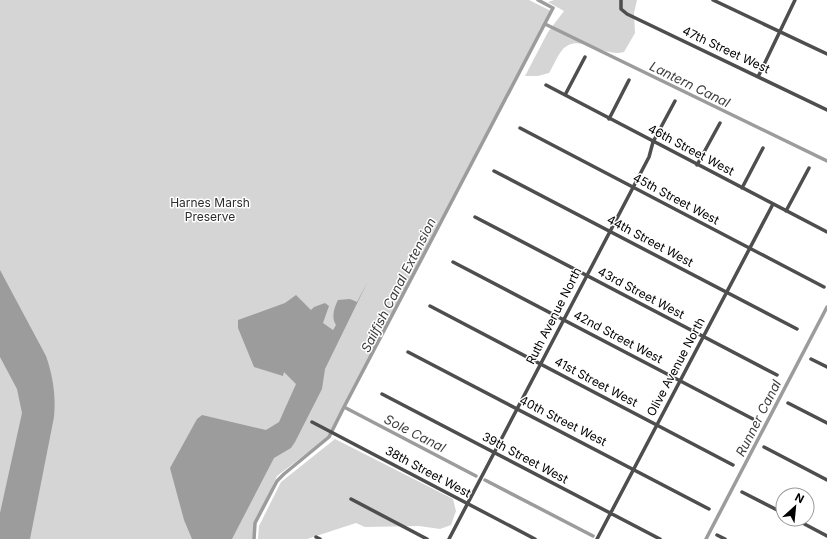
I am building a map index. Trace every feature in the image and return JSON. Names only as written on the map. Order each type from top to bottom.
[{"type":"street","name":"47th Street West","points":[[621,0],[621,9],[627,14],[827,110]]},
{"type":"street","points":[[713,0],[827,54]]},
{"type":"street","points":[[758,77],[794,0]]},
{"type":"street","points":[[565,95],[585,57]]},
{"type":"street","points":[[609,119],[629,80]]},
{"type":"street","name":"46th Street West","points":[[546,85],[827,232]]},
{"type":"street","name":"Ruth Avenue North","points":[[449,539],[649,157],[653,142],[675,101]]},
{"type":"street","points":[[697,165],[720,123]]},
{"type":"street","name":"45th Street West","points":[[520,128],[824,287]]},
{"type":"street","points":[[742,188],[763,148]]},
{"type":"street","points":[[786,211],[809,168]]},
{"type":"street","name":"44th Street West","points":[[494,171],[797,329]]},
{"type":"street","name":"Olive Avenue North","points":[[597,539],[773,204]]},
{"type":"street","name":"43rd Street West","points":[[474,217],[777,375]]},
{"type":"street","name":"42nd Street West","points":[[452,262],[753,419]]},
{"type":"street","name":"41st Street West","points":[[430,306],[733,464]]},
{"type":"street","name":"40th Street West","points":[[408,352],[709,509]]},
{"type":"street","points":[[811,359],[827,367]]},
{"type":"street","name":"39th Street West","points":[[382,394],[660,539]]},
{"type":"street","points":[[788,403],[827,424]]},
{"type":"street","name":"38th Street West","points":[[312,422],[535,539]]},
{"type":"street","points":[[764,447],[827,480]]},
{"type":"street","points":[[742,492],[775,509]]},
{"type":"street","points":[[351,499],[427,539]]},
{"type":"street","points":[[810,527],[827,536]]},
{"type":"street","points":[[717,535],[725,539]]},
{"type":"green space","name":"Harnes Marsh Preserve","points":[[0,0],[529,0],[551,11],[328,437],[277,476],[256,524],[253,539],[0,539]]},
{"type":"green space","points":[[554,0],[637,0],[634,13],[635,33],[624,52],[608,52],[584,44],[570,44],[563,49],[549,73],[538,76],[525,76],[548,32],[564,11],[548,2]]},
{"type":"green space","points":[[335,439],[453,499],[456,511],[451,525],[440,529],[419,526],[365,527],[356,523],[307,539],[258,539],[259,526],[281,482]]},
{"type":"shaded area","points":[[0,270],[46,356],[55,401],[54,417],[30,539],[0,539],[0,513],[22,413],[17,389],[0,357]]},
{"type":"shaded area","points":[[368,281],[325,369],[322,389],[295,442],[291,448],[274,458],[232,539],[192,539],[184,520],[170,468],[197,419],[202,415],[266,430],[279,422],[296,384],[284,372],[283,376],[254,367],[238,328],[238,320],[285,303],[296,295],[311,310],[314,307],[325,303],[329,306],[323,323],[333,330],[336,325],[334,322],[334,312],[338,300],[350,299],[357,302]]},
{"type":"waterway","name":"Sailfish Canal Extension","points":[[254,539],[255,523],[277,481],[329,437],[553,8],[538,0]]},
{"type":"waterway","name":"Lantern Canal","points":[[545,24],[827,161]]},
{"type":"waterway","name":"Runner Canal","points":[[706,539],[827,307]]},
{"type":"waterway","name":"Sole Canal","points":[[344,407],[476,476]]},
{"type":"waterway","name":"Sole Canal","points":[[485,480],[593,536]]}]
